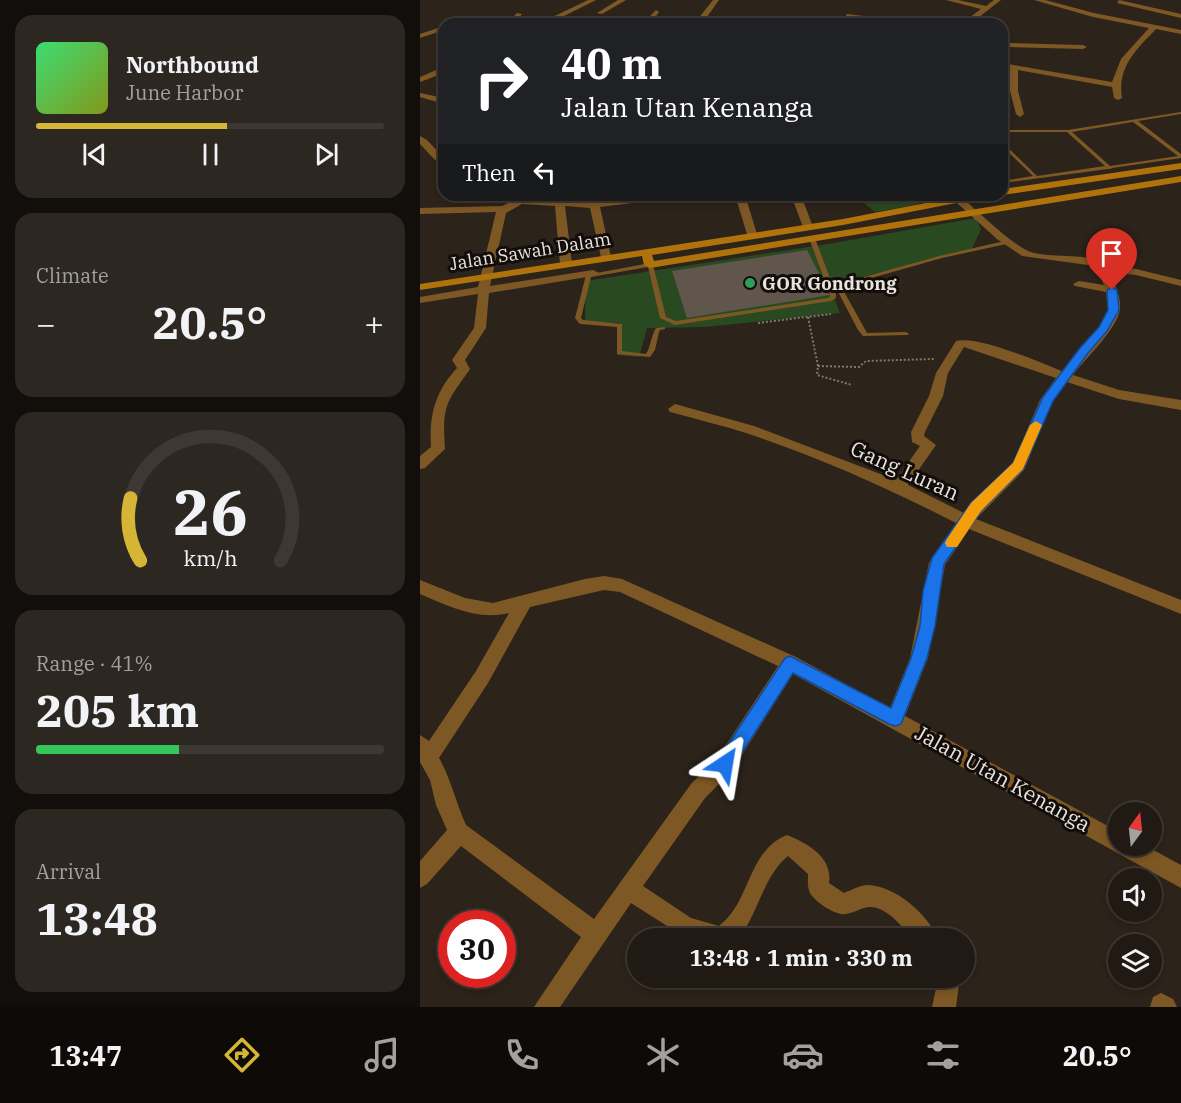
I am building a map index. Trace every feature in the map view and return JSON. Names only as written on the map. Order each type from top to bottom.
[{"type":"street","points":[[577,0],[590,1]]},
{"type":"street","points":[[600,13],[623,0]]},
{"type":"street","points":[[702,18],[716,0]]},
{"type":"street","points":[[949,0],[986,8]]},
{"type":"street","points":[[974,18],[998,0]]},
{"type":"street","points":[[1037,0],[1177,32],[1181,12]]},
{"type":"street","points":[[1142,0],[1181,12]]},
{"type":"street","points":[[555,18],[590,1]]},
{"type":"street","points":[[1119,2],[1181,12]]},
{"type":"street","points":[[651,18],[656,12]]},
{"type":"street","points":[[516,18],[519,14]]},
{"type":"street","points":[[847,16],[867,18]]},
{"type":"street","points":[[431,26],[438,27]]},
{"type":"street","points":[[1118,98],[1114,85],[1125,58],[1154,27]]},
{"type":"street","points":[[420,36],[438,30]]},
{"type":"street","points":[[1008,48],[1083,47]]},
{"type":"street","points":[[1008,66],[1114,85]]},
{"type":"street","points":[[1014,68],[1015,93],[1020,114]]},
{"type":"street","points":[[420,80],[438,72]]},
{"type":"street","points":[[1008,93],[1015,93]]},
{"type":"street","points":[[420,95],[438,100]]},
{"type":"street","points":[[420,139],[427,144],[438,159]]},
{"type":"street","points":[[1008,191],[1181,166]]},
{"type":"street","points":[[649,260],[752,234],[902,211],[963,203],[1005,205],[1181,179]]},
{"type":"street","points":[[420,211],[504,209],[523,201],[560,203],[581,201]]},
{"type":"street","points":[[592,201],[606,257]]},
{"type":"street","points":[[742,201],[752,234]]},
{"type":"street","points":[[798,201],[808,227]]},
{"type":"street","points":[[1001,201],[1005,205]]},
{"type":"street","points":[[560,203],[566,264]]},
{"type":"street","points":[[649,260],[813,241],[913,224],[963,203]]},
{"type":"street","points":[[963,203],[1026,254],[1065,260],[1090,260],[1102,268],[1136,272],[1181,283]]},
{"type":"street","points":[[420,464],[438,449],[436,422],[439,401],[465,369],[459,359],[480,328],[485,283],[501,212],[504,209]]},
{"type":"street","points":[[902,211],[913,224]]},
{"type":"street","name":"Jalan Sawah Dalam","points":[[420,287],[485,283],[606,257],[649,260]]},
{"type":"street","points":[[895,718],[919,658],[927,626],[937,563],[976,507],[1019,466],[1047,400],[1084,351],[1104,329],[1113,310],[1112,290],[1102,268]]},
{"type":"street","points":[[420,300],[485,283],[593,273]]},
{"type":"street","points":[[1079,284],[1112,290]]},
{"type":"street","points":[[899,487],[929,445],[917,438],[918,432],[936,396],[938,382],[960,344],[964,343],[1023,360],[1101,390],[1136,399],[1181,405]]},
{"type":"street","name":"Gang Luran","points":[[675,409],[749,429],[899,487],[966,521],[1181,607]]},
{"type":"street","name":"Jalan Utan Kenanga","points":[[420,587],[464,605],[493,610],[585,586],[612,583],[621,586],[790,663],[895,718],[1108,837]]},
{"type":"street","points":[[524,602],[482,677],[424,751],[439,777],[450,816],[459,832],[597,934]]},
{"type":"street","points":[[546,1007],[698,791],[725,764],[790,663]]},
{"type":"street","points":[[420,877],[459,832]]},
{"type":"street","points":[[733,928],[772,859],[781,847],[788,845],[807,858],[819,872],[819,888],[842,903],[866,896],[886,900],[908,916],[918,928]]},
{"type":"street","points":[[1143,856],[1181,877]]},
{"type":"street","points":[[628,889],[689,928]]},
{"type":"street","points":[[944,1007],[947,988]]},
{"type":"lane","points":[[1008,130],[1068,131],[1181,113]]},
{"type":"lane","points":[[1135,121],[1181,157]]},
{"type":"lane","points":[[1068,131],[1118,175]]},
{"type":"lane","points":[[1008,149],[1044,186]]},
{"type":"lane","points":[[1008,181],[1181,157]]},
{"type":"lane","points":[[663,328],[658,329],[655,333],[652,352],[648,356],[619,353],[620,325],[580,322],[578,318],[586,280],[593,273],[649,260],[663,318],[675,323],[829,300],[833,294],[813,241]]},
{"type":"lane","points":[[906,334],[865,334],[839,288],[843,283],[1009,242]]},
{"type":"path","points":[[807,317],[819,376],[852,385]]},
{"type":"path","points":[[818,366],[854,368],[866,361],[951,359]]},
{"type":"green space","points":[[861,201],[928,201],[909,206],[875,212]]},
{"type":"green space","points":[[976,218],[981,229],[971,251],[829,285],[840,313],[705,327],[647,328],[639,357],[617,355],[619,323],[585,322],[586,281],[828,244]]},
{"type":"building","name":"GOR Gondrong","points":[[807,250],[830,295],[687,318],[672,271]]},
{"type":"slow traffic","points":[[952,543],[976,507],[1019,466],[1036,425]]},
{"type":"place","name":"GOR Gondrong","points":[[750,283]]},
{"type":"route","points":[[725,764],[790,663],[895,718],[919,658],[927,626],[937,563],[976,507],[1019,466],[1047,400],[1084,351],[1104,329],[1113,310],[1112,290]]}]
